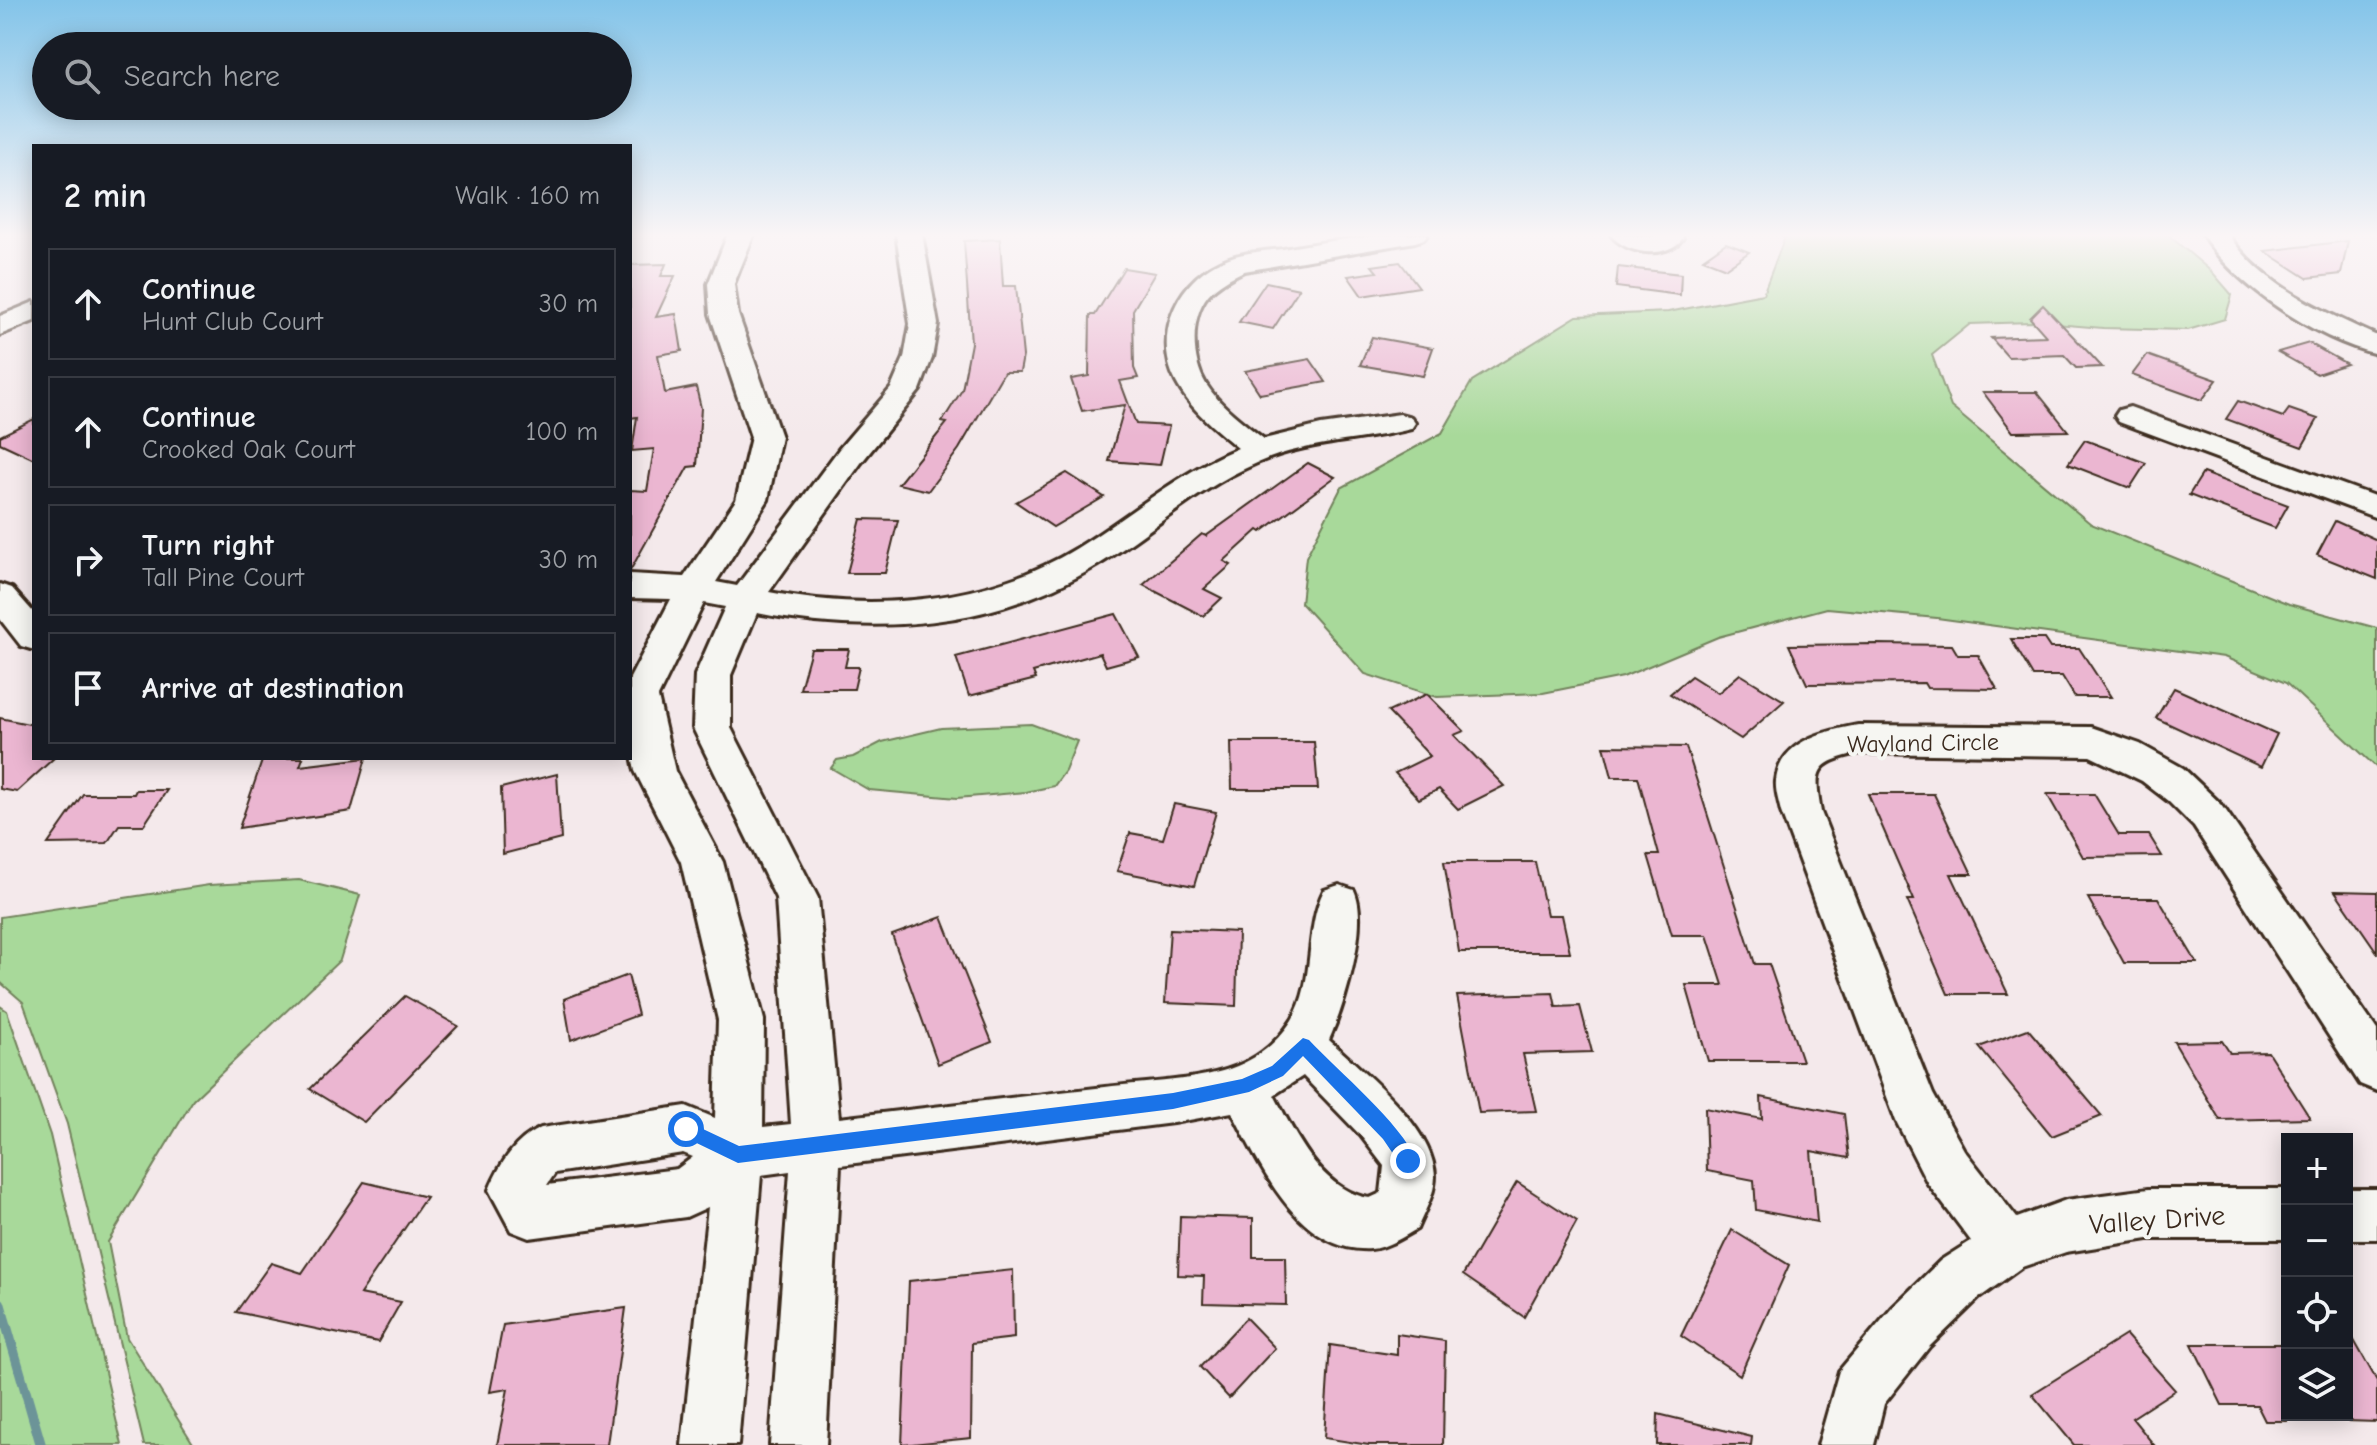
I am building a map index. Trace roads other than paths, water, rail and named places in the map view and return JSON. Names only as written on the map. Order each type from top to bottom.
[{"type":"street","points":[[710,1445],[738,1154],[741,1020],[702,862],[655,771],[639,697],[692,592],[752,500],[766,437],[724,314],[723,301]]},
{"type":"street","points":[[798,1445],[816,1144],[812,1056],[797,898],[712,728],[713,675],[746,598],[850,456],[905,390],[918,358],[924,324],[920,301]]},
{"type":"street","points":[[1192,301],[1182,323],[1182,355],[1193,387],[1216,415],[1258,449]]},
{"type":"street","points":[[2291,301],[2377,346]]},
{"type":"street","points":[[1,326],[32,311]]},
{"type":"street","points":[[2130,416],[2377,508]]},
{"type":"street","points":[[632,586],[746,598],[804,611],[871,615],[948,608],[1016,591],[1093,555],[1200,479],[1258,449],[1313,434],[1400,423]]},
{"type":"street","points":[[0,596],[32,635]]},
{"type":"street","name":"Wayland Circle","points":[[2007,1247],[1946,1167],[1913,1105],[1801,812],[1796,777],[1807,757],[1826,746],[1858,739],[2091,742],[2126,753],[2161,771],[2187,792],[2208,816],[2377,1069]]},
{"type":"street","points":[[738,1154],[1173,1101],[1244,1086],[1277,1071],[1303,1045],[1324,1006],[1339,903]]},
{"type":"street","points":[[1244,1086],[1304,1191],[1336,1215],[1372,1224],[1399,1211],[1410,1187],[1408,1161],[1389,1134],[1303,1045]]},
{"type":"street","name":"Valley Drive","points":[[1846,1445],[1859,1391],[1911,1327],[1960,1279],[2007,1247],[2066,1226],[2148,1214],[2281,1214]]},
{"type":"street","points":[[2353,1214],[2377,1214]]},
{"type":"waterway","points":[[0,1303],[41,1445]]}]
